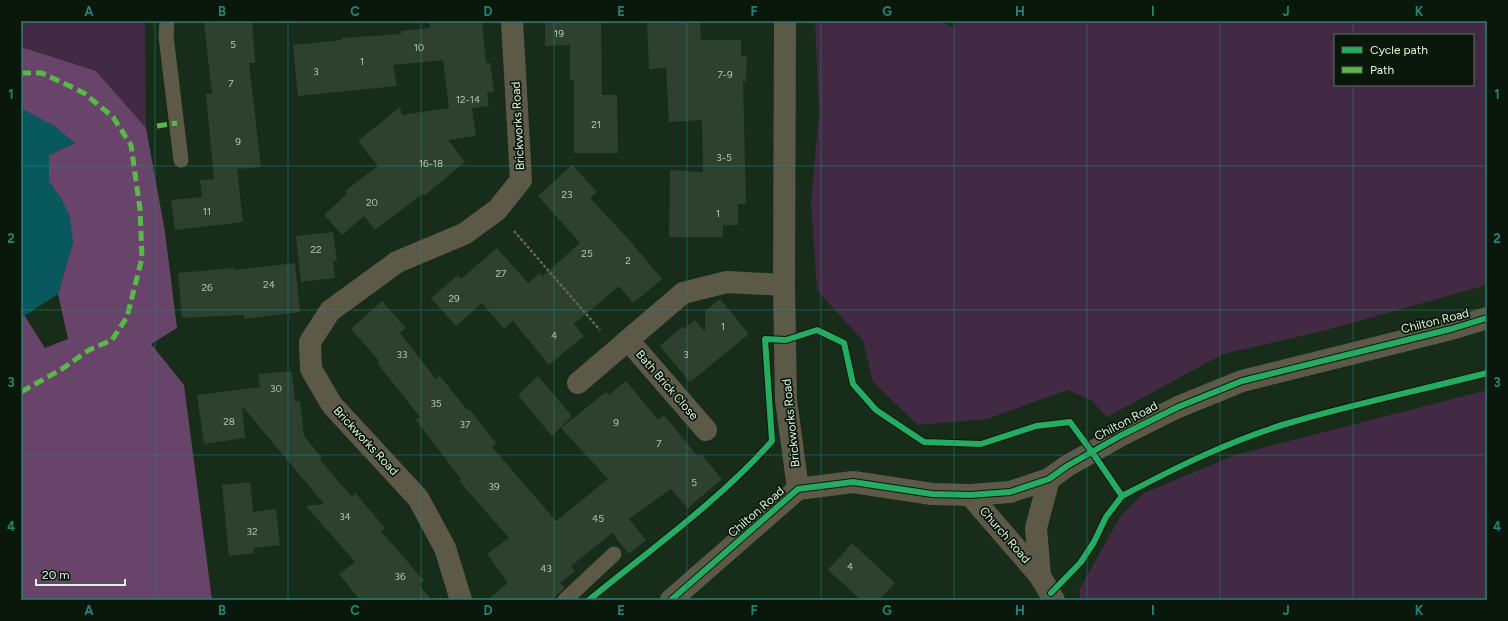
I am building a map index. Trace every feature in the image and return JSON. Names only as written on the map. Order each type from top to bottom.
[{"type":"street","name":"Brickworks Road","points":[[461,600],[445,548],[418,498],[332,405],[311,368],[310,342],[330,311],[397,262],[464,234],[496,210],[520,180],[512,21]]},
{"type":"street","name":"Brickworks Road","points":[[785,21],[784,285],[786,400],[798,489]]},
{"type":"street","name":"Bath Brick Close","points":[[578,383],[683,293],[727,282],[784,285]]},
{"type":"street","name":"Chilton Road","points":[[671,600],[798,489],[853,482],[932,494],[970,495],[1010,492],[1049,479],[1066,466],[1126,433],[1178,407],[1242,381],[1451,329],[1487,318]]},
{"type":"street","name":"Bath Brick Close","points":[[623,345],[706,430]]},
{"type":"street","name":"Church Road","points":[[1040,576],[1036,528],[1049,479]]},
{"type":"street","name":"Church Road","points":[[970,495],[1040,576],[1054,600]]},
{"type":"lane","points":[[167,21],[166,36],[181,160]]},
{"type":"lane","points":[[565,600],[614,554]]},
{"type":"path","points":[[496,210],[623,345]]},
{"type":"shaded area","points":[[21,21],[145,21],[146,128],[96,71],[21,48]]},
{"type":"shaded area","points":[[815,21],[939,21],[952,27],[958,21],[1487,21],[1487,285],[1323,331],[1223,354],[1107,417],[1091,400],[1067,390],[987,419],[918,425],[873,382],[863,341],[817,290],[811,203],[819,113]]},
{"type":"shaded area","points":[[21,48],[96,71],[146,128],[165,232],[177,328],[151,344],[184,385],[212,600],[21,600],[21,318],[24,315],[45,348],[68,339],[58,294],[73,242],[62,200],[49,182],[49,155],[75,143],[24,110],[21,110]]},
{"type":"shaded area","points":[[1487,390],[1487,600],[1080,600],[1079,590],[1120,517],[1144,493],[1235,455]]},
{"type":"water","points":[[21,110],[24,110],[53,125],[75,143],[49,155],[49,182],[62,200],[70,217],[73,242],[58,294],[21,318]]},
{"type":"building","points":[[252,21],[255,63],[249,63],[261,167],[237,169],[243,222],[175,230],[171,200],[202,197],[200,180],[214,179],[206,94],[212,94],[204,23]]},
{"type":"building","points":[[430,21],[482,21],[486,63],[490,63],[494,92],[487,93],[489,106],[472,108],[476,136],[448,140],[465,162],[424,196],[422,194],[375,230],[364,216],[342,235],[324,215],[347,194],[345,191],[378,166],[358,141],[400,107],[402,115],[449,108],[443,60],[393,65],[397,86],[298,96],[293,45],[342,40],[342,38],[401,34],[401,31],[430,28]]},
{"type":"building","points":[[545,21],[601,21],[602,95],[617,95],[618,153],[574,153],[574,80],[570,80],[570,45],[545,46]]},
{"type":"building","points":[[647,21],[700,21],[701,40],[741,40],[741,56],[747,56],[746,82],[743,81],[746,204],[738,204],[738,225],[723,225],[723,237],[669,237],[670,170],[703,172],[702,120],[669,122],[666,68],[649,69]]},
{"type":"building","points":[[572,165],[597,192],[590,198],[631,242],[662,279],[633,303],[619,286],[574,324],[584,336],[549,365],[513,321],[504,329],[482,303],[456,326],[431,298],[458,275],[461,279],[497,248],[528,283],[540,273],[542,277],[580,243],[538,196]]},
{"type":"building","points":[[333,232],[337,261],[333,261],[335,278],[301,282],[296,236]]},
{"type":"building","points":[[295,263],[300,312],[244,319],[244,315],[182,318],[178,273],[234,268],[234,270]]},
{"type":"building","points":[[720,299],[749,334],[690,382],[660,346],[682,327],[684,329],[695,320],[705,332],[705,311]]},
{"type":"building","points":[[382,301],[406,328],[400,333],[436,379],[440,376],[467,410],[469,409],[496,443],[492,447],[556,521],[608,479],[561,428],[606,392],[609,395],[626,381],[658,420],[664,415],[698,457],[701,454],[722,479],[688,508],[671,489],[629,519],[646,540],[629,554],[612,533],[571,566],[575,571],[560,583],[565,588],[551,600],[487,600],[508,583],[487,554],[509,538],[459,481],[461,479],[416,420],[420,417],[377,363],[379,361],[351,329]]},
{"type":"building","points":[[292,371],[295,401],[300,401],[304,436],[322,458],[320,460],[352,497],[355,493],[385,528],[381,531],[424,581],[419,585],[432,600],[360,600],[339,574],[355,562],[306,506],[324,504],[242,406],[245,438],[204,444],[197,395],[260,387],[258,374]]},
{"type":"building","points":[[538,376],[572,416],[552,436],[518,395]]},
{"type":"building","points":[[250,482],[253,512],[276,509],[280,545],[254,548],[254,553],[229,556],[222,485]]},
{"type":"building","points":[[852,543],[895,583],[879,600],[861,600],[828,570]]},
{"type":"marked path","points":[[21,73],[42,73],[84,93],[113,117],[131,145],[140,209],[142,258],[127,317],[112,340],[89,350],[62,369],[21,392]]},
{"type":"marked path","points":[[157,126],[177,123]]},
{"type":"cycle path","points":[[671,600],[798,489],[853,482],[932,494],[970,495],[1010,492],[1049,479],[1067,466],[1120,436],[1178,407],[1242,381],[1451,329],[1487,318]]},
{"type":"cycle path","points":[[589,600],[707,504],[752,463],[772,441],[765,339],[786,340],[817,330],[844,343],[853,384],[876,410],[924,442],[981,444],[1036,426],[1070,422],[1122,496],[1204,455],[1267,430],[1338,410],[1487,373]]},
{"type":"cycle path","points":[[1051,593],[1081,562],[1094,542],[1106,517],[1122,496]]}]
